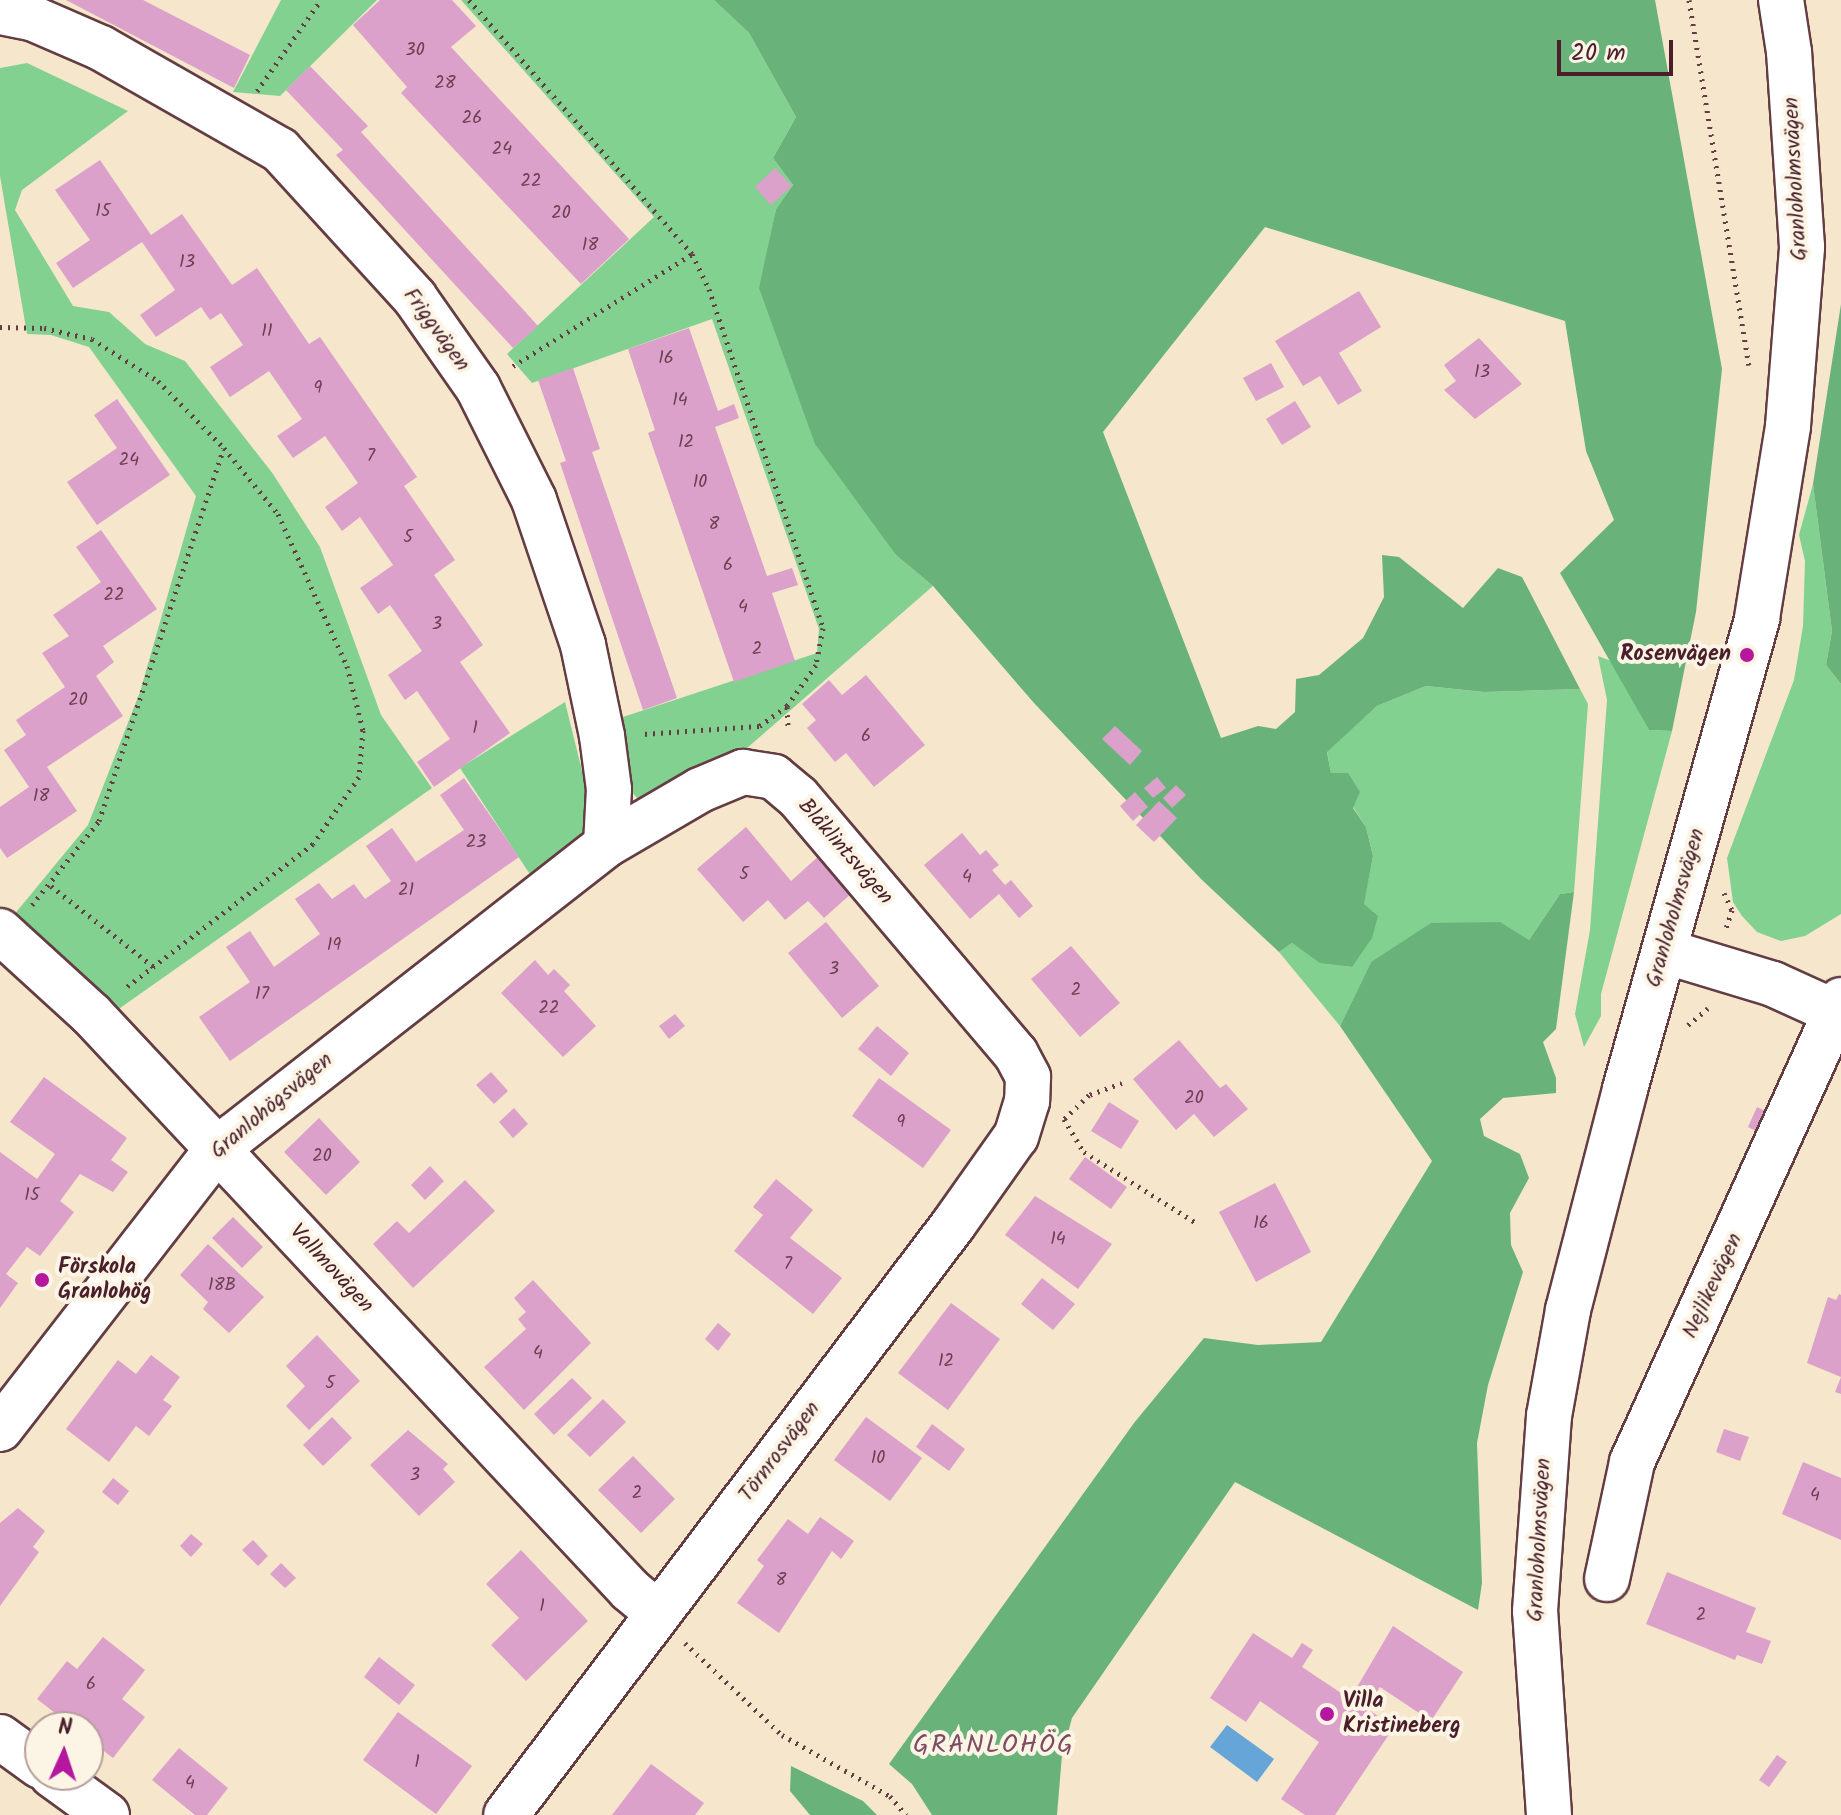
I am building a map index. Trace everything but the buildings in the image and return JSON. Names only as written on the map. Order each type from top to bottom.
[{"type":"street","name":"Granloholmsvägen","points":[[1549,1815],[1535,1611],[1547,1431],[1568,1310],[1757,618],[1788,426],[1802,247],[1789,52],[1781,0]]},
{"type":"street","name":"Friggvägen","points":[[0,12],[32,18],[101,48],[236,121],[280,150],[340,211],[415,298],[478,388],[534,500],[583,645],[602,736],[609,789],[606,845]]},
{"type":"street","name":"Blåklintsvägen","points":[[606,845],[700,790],[743,772],[774,777],[798,797],[940,963],[1016,1054],[1028,1077]]},
{"type":"street","name":"Granlohögsvägen","points":[[0,1429],[217,1149],[606,845]]},
{"type":"street","name":"Vallmovägen","points":[[1,932],[91,1014],[630,1590],[657,1613]]},
{"type":"street","points":[[1664,951],[1718,966],[1839,1009]]},
{"type":"street","name":"Nejlikevägen","points":[[1607,1579],[1632,1462],[1839,1009]]},
{"type":"street","name":"Törnrosvägen","points":[[506,1815],[1007,1149],[1027,1101],[1028,1077]]},
{"type":"street","points":[[0,1737],[24,1754]]},
{"type":"street","points":[[74,1791],[107,1815]]},
{"type":"path","points":[[236,121],[321,0]]},
{"type":"path","points":[[469,0],[692,254],[709,289],[823,628],[816,665],[787,706],[759,726],[602,736]]},
{"type":"path","points":[[478,388],[692,254]]},
{"type":"path","points":[[0,327],[44,328],[92,339],[158,381],[224,448],[278,514],[347,666],[363,730],[359,777],[313,844],[91,1014]]},
{"type":"path","points":[[1,932],[51,886],[99,821],[224,448]]},
{"type":"path","points":[[787,706],[788,726]]},
{"type":"path","points":[[1683,1029],[1707,1011],[1732,910],[1720,883]]},
{"type":"path","points":[[51,886],[154,967]]},
{"type":"path","points":[[1122,1083],[1089,1095],[1064,1119],[1084,1152],[1198,1224]]},
{"type":"path","points":[[657,1613],[734,1695],[782,1735],[890,1796],[906,1815]]},
{"type":"green space","points":[[281,0],[377,0],[280,96],[233,92]]},
{"type":"green space","points":[[461,0],[714,0],[749,33],[796,117],[773,158],[793,185],[776,209],[770,239],[896,555],[933,586],[739,755],[661,801],[639,800],[630,790],[617,719],[817,653],[819,629],[712,319],[532,383],[507,354],[654,217]]},
{"type":"green space","points":[[714,0],[1655,0],[1722,369],[1696,612],[1672,731],[1649,730],[1560,573],[1614,520],[1586,451],[1565,321],[1265,227],[1103,432],[1221,738],[1258,726],[1276,729],[1295,712],[1296,679],[1319,675],[1363,638],[1384,597],[1382,555],[1399,557],[1463,608],[1498,568],[1522,577],[1580,689],[1484,692],[1426,686],[1377,706],[1327,752],[1331,773],[1348,773],[1360,792],[1353,808],[1366,827],[1373,856],[1364,904],[1378,916],[1372,938],[1352,967],[1320,963],[1292,943],[1279,952],[1201,879],[1034,703],[933,586],[896,555],[815,444],[759,288],[776,209],[793,185],[773,158],[796,117],[749,33]]},
{"type":"green space","points":[[27,63],[128,111],[22,190],[15,210],[73,306],[109,312],[145,344],[185,361],[273,474],[320,547],[381,715],[432,788],[113,1013],[13,916],[88,825],[140,692],[196,496],[89,347],[51,335],[27,334],[0,176],[0,68]]},
{"type":"green space","points":[[1841,304],[1841,684],[1826,665],[1832,631],[1813,484]]},
{"type":"green space","points":[[1813,484],[1832,631],[1826,665],[1841,684],[1841,914],[1805,936],[1781,941],[1757,932],[1742,916],[1733,902],[1727,858],[1794,680],[1803,626],[1805,561],[1799,535]]},
{"type":"green space","points":[[1598,656],[1611,661],[1649,730],[1672,731],[1601,994],[1601,1016],[1584,1047],[1575,1014],[1590,930],[1607,700]]},
{"type":"green space","points":[[1426,686],[1484,692],[1580,689],[1588,704],[1574,892],[1560,894],[1529,940],[1371,962],[1340,1026],[1279,952],[1292,943],[1320,962],[1351,967],[1373,856],[1366,827],[1331,773],[1327,751],[1377,706]]},
{"type":"green space","points":[[565,702],[586,787],[587,822],[574,847],[535,882],[460,768]]},
{"type":"green space","points":[[1574,892],[1556,1029],[1543,1042],[1556,1078],[1556,1093],[1503,1098],[1480,1119],[1484,1136],[1520,1154],[1529,1178],[1510,1213],[1511,1245],[1523,1272],[1488,1385],[1477,1443],[1482,1583],[1478,1610],[1235,1482],[1072,1718],[1062,1755],[1057,1815],[932,1815],[912,1784],[889,1764],[1134,1423],[1204,1338],[1258,1345],[1321,1342],[1432,1161],[1340,1026],[1371,962],[1431,923],[1500,922],[1529,940],[1560,894]]},
{"type":"green space","points":[[791,1766],[863,1801],[877,1815],[810,1815],[790,1791]]},
{"type":"water","points":[[1227,1725],[1274,1759],[1257,1782],[1210,1747]]},
{"type":"place","name":"Rosenvägen","points":[[1747,655]]},
{"type":"place","name":"Förskola Granlohög","points":[[42,1280]]},
{"type":"place","name":"Villa Kristineberg","points":[[1327,1714]]},
{"type":"district","name":"GRANLOHÖG","points":[[994,1746]]}]
